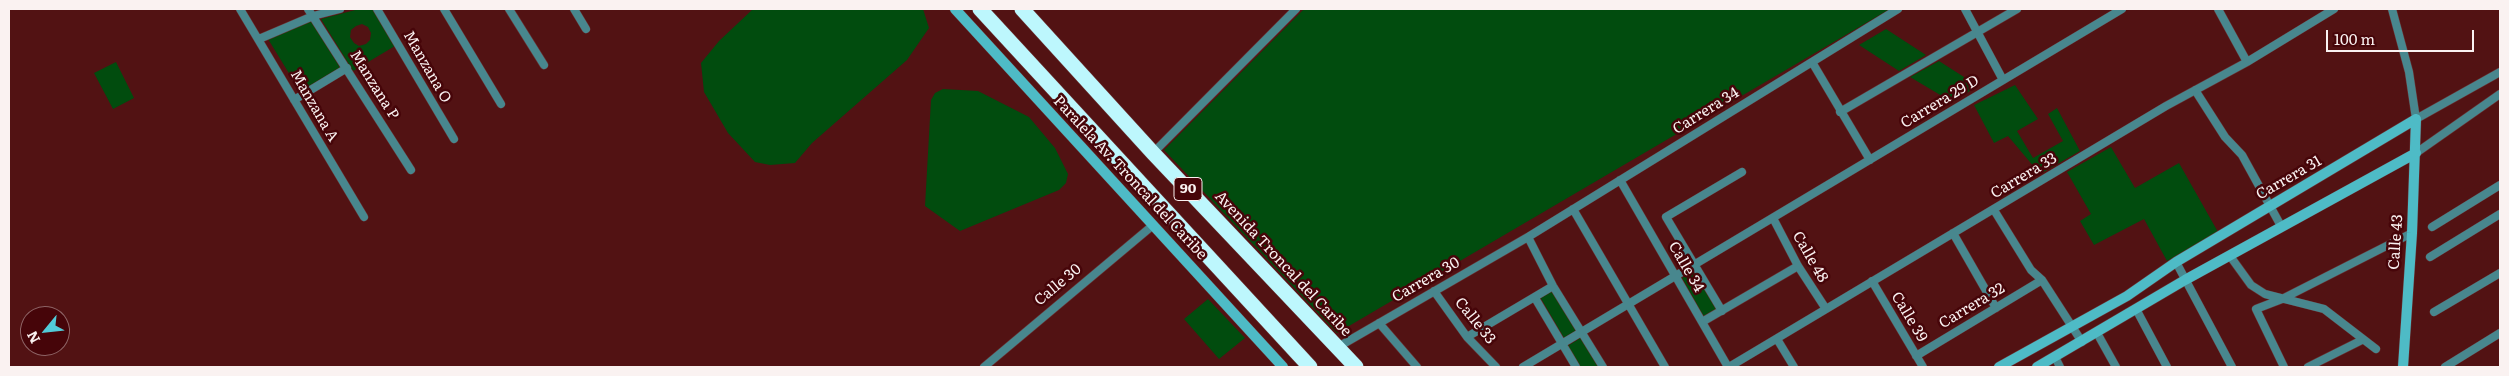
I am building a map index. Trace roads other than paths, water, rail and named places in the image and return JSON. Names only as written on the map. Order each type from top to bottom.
[{"type":"highway","name":"90","points":[[980,9],[1310,367]]},
{"type":"highway","name":"Avenida Troncal del Caribe","points":[[1022,9],[1153,153],[1356,367]]},
{"type":"street","name":"Manzana A","points":[[240,9],[364,217]]},
{"type":"street","name":"Manzana P","points":[[308,9],[411,170]]},
{"type":"street","points":[[258,39],[313,16],[340,9]]},
{"type":"street","name":"Manzana O","points":[[377,9],[454,139]]},
{"type":"street","points":[[444,9],[501,104]]},
{"type":"street","points":[[509,9],[544,65]]},
{"type":"street","points":[[574,9],[586,29]]},
{"type":"street","name":"Paralela Av. Troncal del Caribe","points":[[955,9],[1283,367]]},
{"type":"street","points":[[1153,153],[1296,9]]},
{"type":"street","name":"Carrera 34","points":[[1528,237],[1898,9]]},
{"type":"street","points":[[1965,9],[2003,80]]},
{"type":"street","points":[[1840,112],[2017,9]]},
{"type":"street","name":"Carrera 29 D","points":[[1523,367],[2122,9]]},
{"type":"street","points":[[2218,9],[2247,62]]},
{"type":"street","name":"Carrera 33","points":[[1729,367],[2334,9]]},
{"type":"street","points":[[2392,9],[2409,72],[2416,119],[2500,72]]},
{"type":"street","points":[[1812,62],[1870,160]]},
{"type":"street","points":[[294,100],[347,68]]},
{"type":"street","points":[[2195,90],[2225,137],[2242,155],[2281,226]]},
{"type":"street","points":[[2036,367],[2082,342],[2185,280],[2416,153],[2500,94]]},
{"type":"street","name":"Calle 43","points":[[2403,367],[2412,233],[2416,119]]},
{"type":"street","name":"Carrera 31","points":[[2000,367],[2127,296],[2176,262],[2416,119]]},
{"type":"street","points":[[1722,311],[1666,217],[1742,172]]},
{"type":"street","name":"Calle 34","points":[[1620,180],[1729,367]]},
{"type":"street","points":[[2432,227],[2500,185]]},
{"type":"street","points":[[1573,208],[1665,367]]},
{"type":"street","points":[[1994,210],[2032,270],[2042,280],[2082,342]]},
{"type":"street","points":[[2430,258],[2500,214]]},
{"type":"street","name":"Calle 48","points":[[1772,218],[1798,266],[1826,309]]},
{"type":"street","name":"Calle 30","points":[[984,367],[1152,226]]},
{"type":"street","points":[[2284,367],[2256,309],[2282,299],[2412,233]]},
{"type":"street","points":[[1953,234],[1996,308]]},
{"type":"street","points":[[1528,237],[1553,286],[1603,367]]},
{"type":"street","name":"Carrera 30","points":[[1338,347],[1528,237]]},
{"type":"street","points":[[2230,256],[2251,285],[2265,294],[2324,309],[2376,349]]},
{"type":"street","points":[[2176,262],[2232,367]]},
{"type":"street","points":[[1702,322],[1798,266]]},
{"type":"street","points":[[2434,312],[2500,272]]},
{"type":"street","name":"Carrera 32","points":[[1916,356],[2042,280]]},
{"type":"street","name":"Calle 39","points":[[1872,281],[1923,367]]},
{"type":"street","points":[[1466,336],[1553,286]]},
{"type":"street","name":"Calle 33","points":[[1434,291],[1466,336],[1496,367]]},
{"type":"street","points":[[1535,298],[1576,367]]},
{"type":"street","points":[[2136,309],[2167,367]]},
{"type":"street","points":[[1379,323],[1417,367]]},
{"type":"street","points":[[2097,333],[2116,367]]},
{"type":"street","points":[[2445,367],[2500,333]]},
{"type":"street","points":[[1777,339],[1794,367]]},
{"type":"street","points":[[2308,367],[2362,340]]},
{"type":"street","points":[[2055,357],[2060,367]]}]
